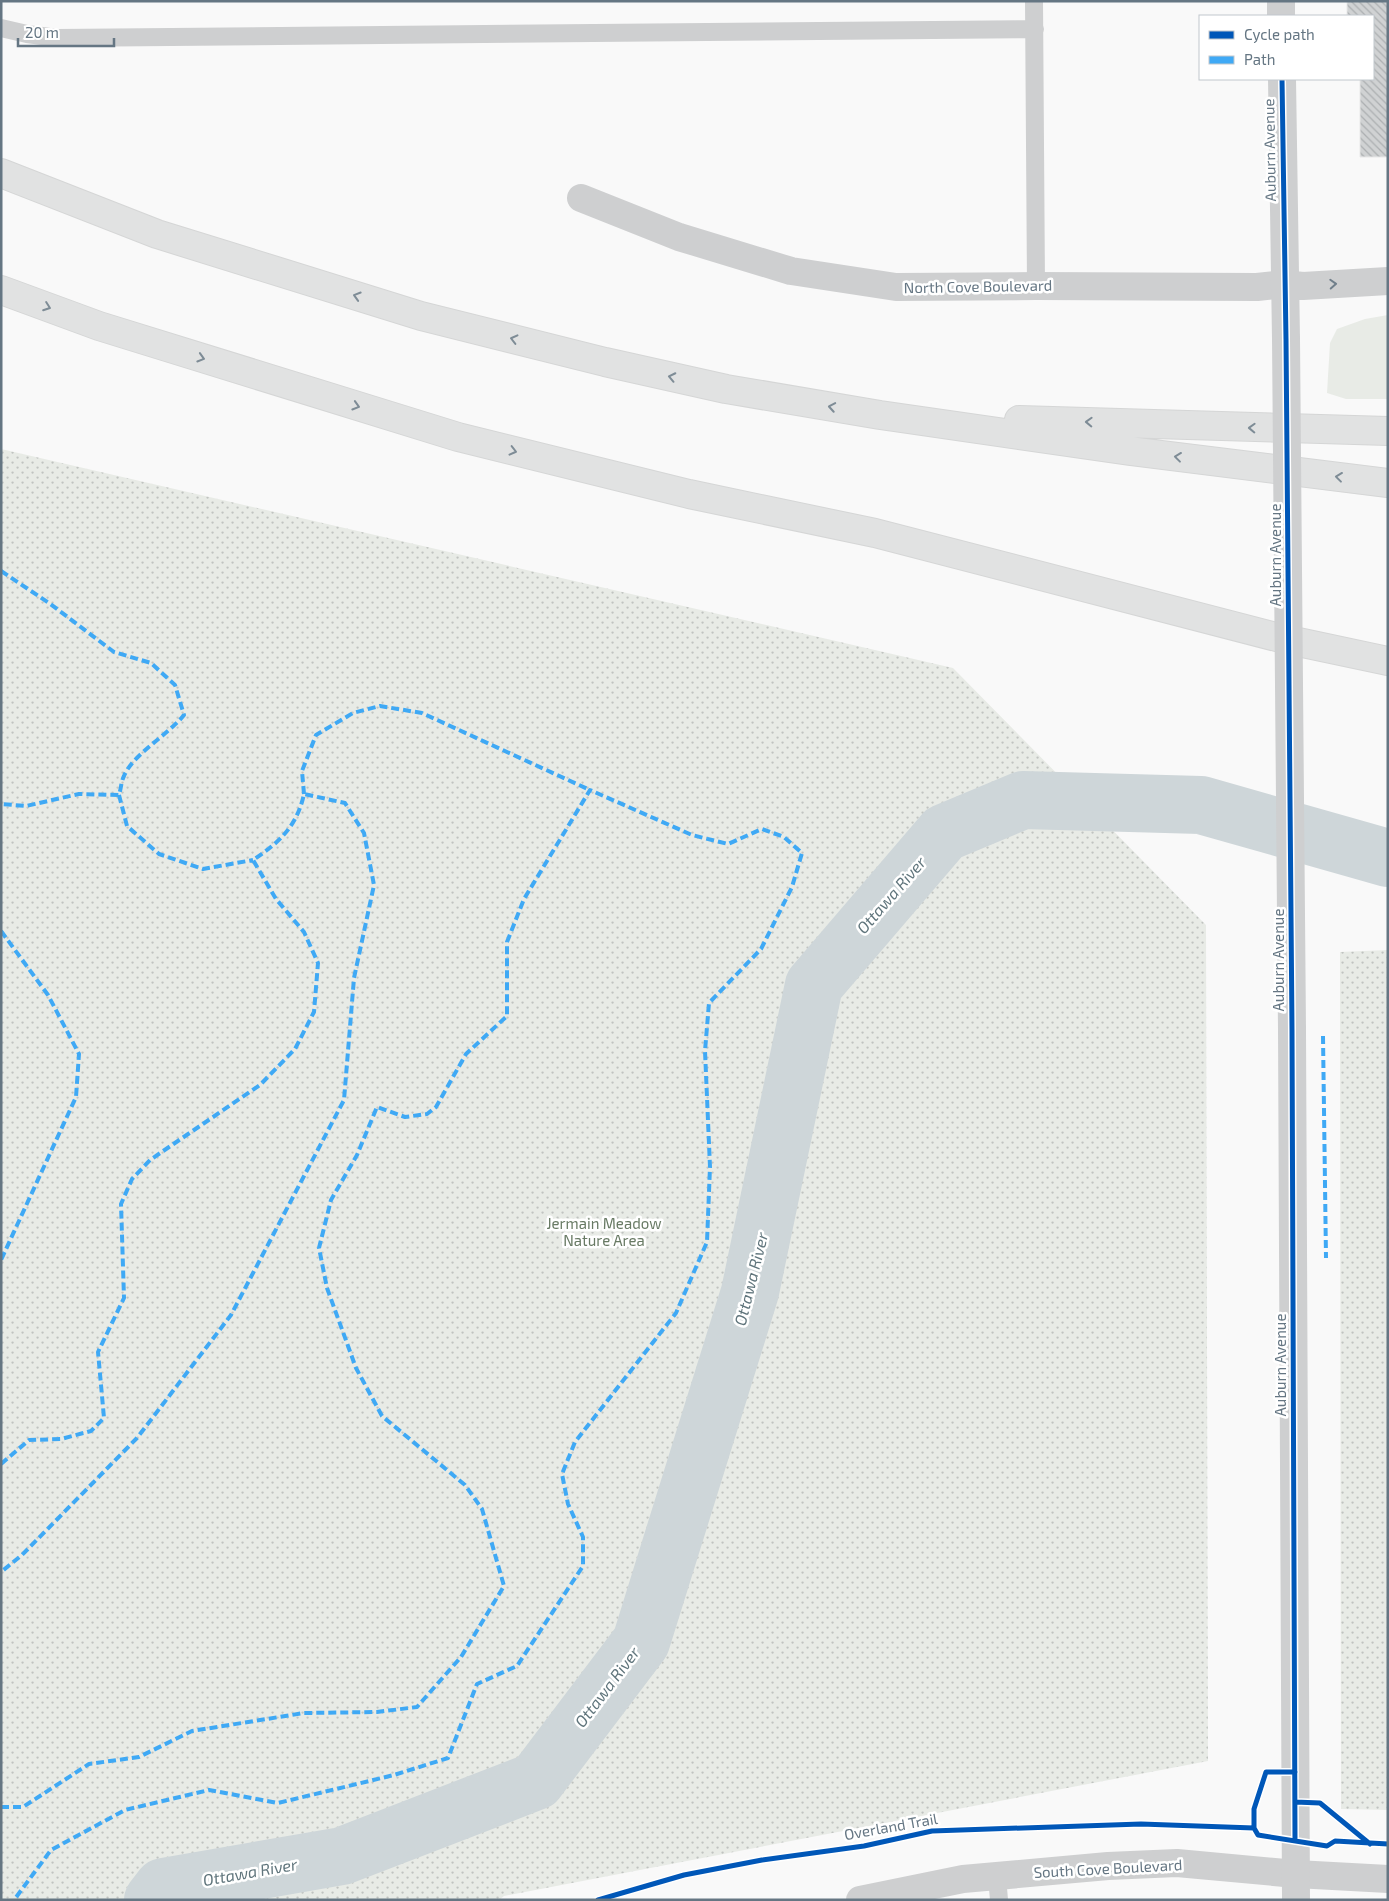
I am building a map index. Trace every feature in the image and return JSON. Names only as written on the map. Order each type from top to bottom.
[{"type":"highway","points":[[1,173],[157,234],[421,316],[605,362],[708,385],[880,415],[1130,451],[1388,483]]},
{"type":"highway","points":[[1,290],[99,326],[458,437],[689,494],[875,533],[1284,638],[1388,661]]},
{"type":"highway","points":[[880,415],[1388,431]]},
{"type":"street","points":[[1281,1],[1281,15]]},
{"type":"street","name":"Auburn Avenue","points":[[1282,80],[1292,1030],[1296,1887]]},
{"type":"street","name":"North Cove Boulevard","points":[[581,198],[679,237],[791,271],[896,288],[1036,286],[1256,287],[1284,284],[1303,286],[1388,281]]},
{"type":"street","name":"South Cove Boulevard","points":[[860,1900],[897,1896],[963,1879],[998,1888],[1108,1866],[1177,1863],[1296,1887],[1388,1879]]},
{"type":"lane","points":[[1034,1],[1036,286]]},
{"type":"lane","points":[[1,28],[57,38],[1034,29]]},
{"type":"green space","points":[[1388,315],[1388,399],[1346,399],[1327,393],[1330,343],[1337,329],[1365,319]]},
{"type":"green space","name":"Jermain Meadow Nature Area","points":[[1,449],[953,668],[1206,925],[1208,1761],[504,1896],[499,1900],[1,1900]]},
{"type":"green space","points":[[1388,950],[1388,1810],[1341,1809],[1340,952]]},
{"type":"building","points":[[1347,1],[1388,1],[1388,157],[1360,157],[1360,80],[1374,80],[1374,15],[1347,15]]},
{"type":"waterway","name":"Ottawa River","points":[[153,1900],[163,1887],[342,1856],[536,1781],[641,1642],[750,1292],[814,985],[944,833],[1023,800],[1201,805],[1388,858]]},
{"type":"marked path","points":[[1,571],[49,603],[114,652],[151,663],[175,685],[184,715],[135,760],[123,778],[119,795],[79,794],[26,806],[1,804]]},
{"type":"marked path","points":[[304,794],[302,771],[316,735],[353,713],[380,706],[422,713],[590,790]]},
{"type":"marked path","points":[[1,1807],[23,1807],[89,1764],[139,1757],[192,1731],[304,1713],[377,1712],[417,1707],[461,1657],[504,1586],[482,1509],[465,1485],[382,1416],[356,1368],[327,1288],[319,1248],[331,1200],[357,1155],[377,1107],[405,1117],[427,1114],[436,1107],[466,1054],[507,1016],[507,942],[524,899],[590,790],[692,835],[728,844],[762,829],[784,837],[802,853],[792,887],[761,949],[709,1003],[705,1051],[710,1167],[707,1242],[676,1313],[575,1442],[562,1474],[568,1504],[583,1537],[583,1566],[517,1666],[477,1684],[448,1758],[394,1775],[278,1803],[209,1790],[125,1810],[51,1850],[14,1900]]},
{"type":"marked path","points":[[1,1464],[29,1440],[61,1439],[91,1431],[104,1418],[98,1352],[124,1298],[121,1204],[132,1179],[150,1160],[260,1085],[295,1049],[314,1012],[318,963],[304,932],[276,899],[253,860],[271,847],[286,832],[297,815],[304,794],[345,803],[364,833],[374,885],[354,978],[344,1100],[231,1315],[137,1438],[22,1555],[1,1572]]},
{"type":"marked path","points":[[119,795],[127,826],[159,854],[203,869],[253,860]]},
{"type":"marked path","points":[[1,931],[48,995],[79,1054],[76,1097],[1,1260]]},
{"type":"marked path","points":[[1323,1036],[1326,1258]]},
{"type":"cycle path","points":[[1282,80],[1292,1030],[1295,1841]]},
{"type":"cycle path","points":[[1254,1828],[1254,1809],[1266,1772],[1295,1772]]},
{"type":"cycle path","points":[[1295,1802],[1320,1803],[1370,1844]]},
{"type":"cycle path","name":"Overland Trail","points":[[598,1900],[684,1875],[762,1860],[864,1846],[932,1831],[1141,1824],[1254,1828],[1258,1835],[1327,1846],[1335,1841],[1388,1844]]}]
